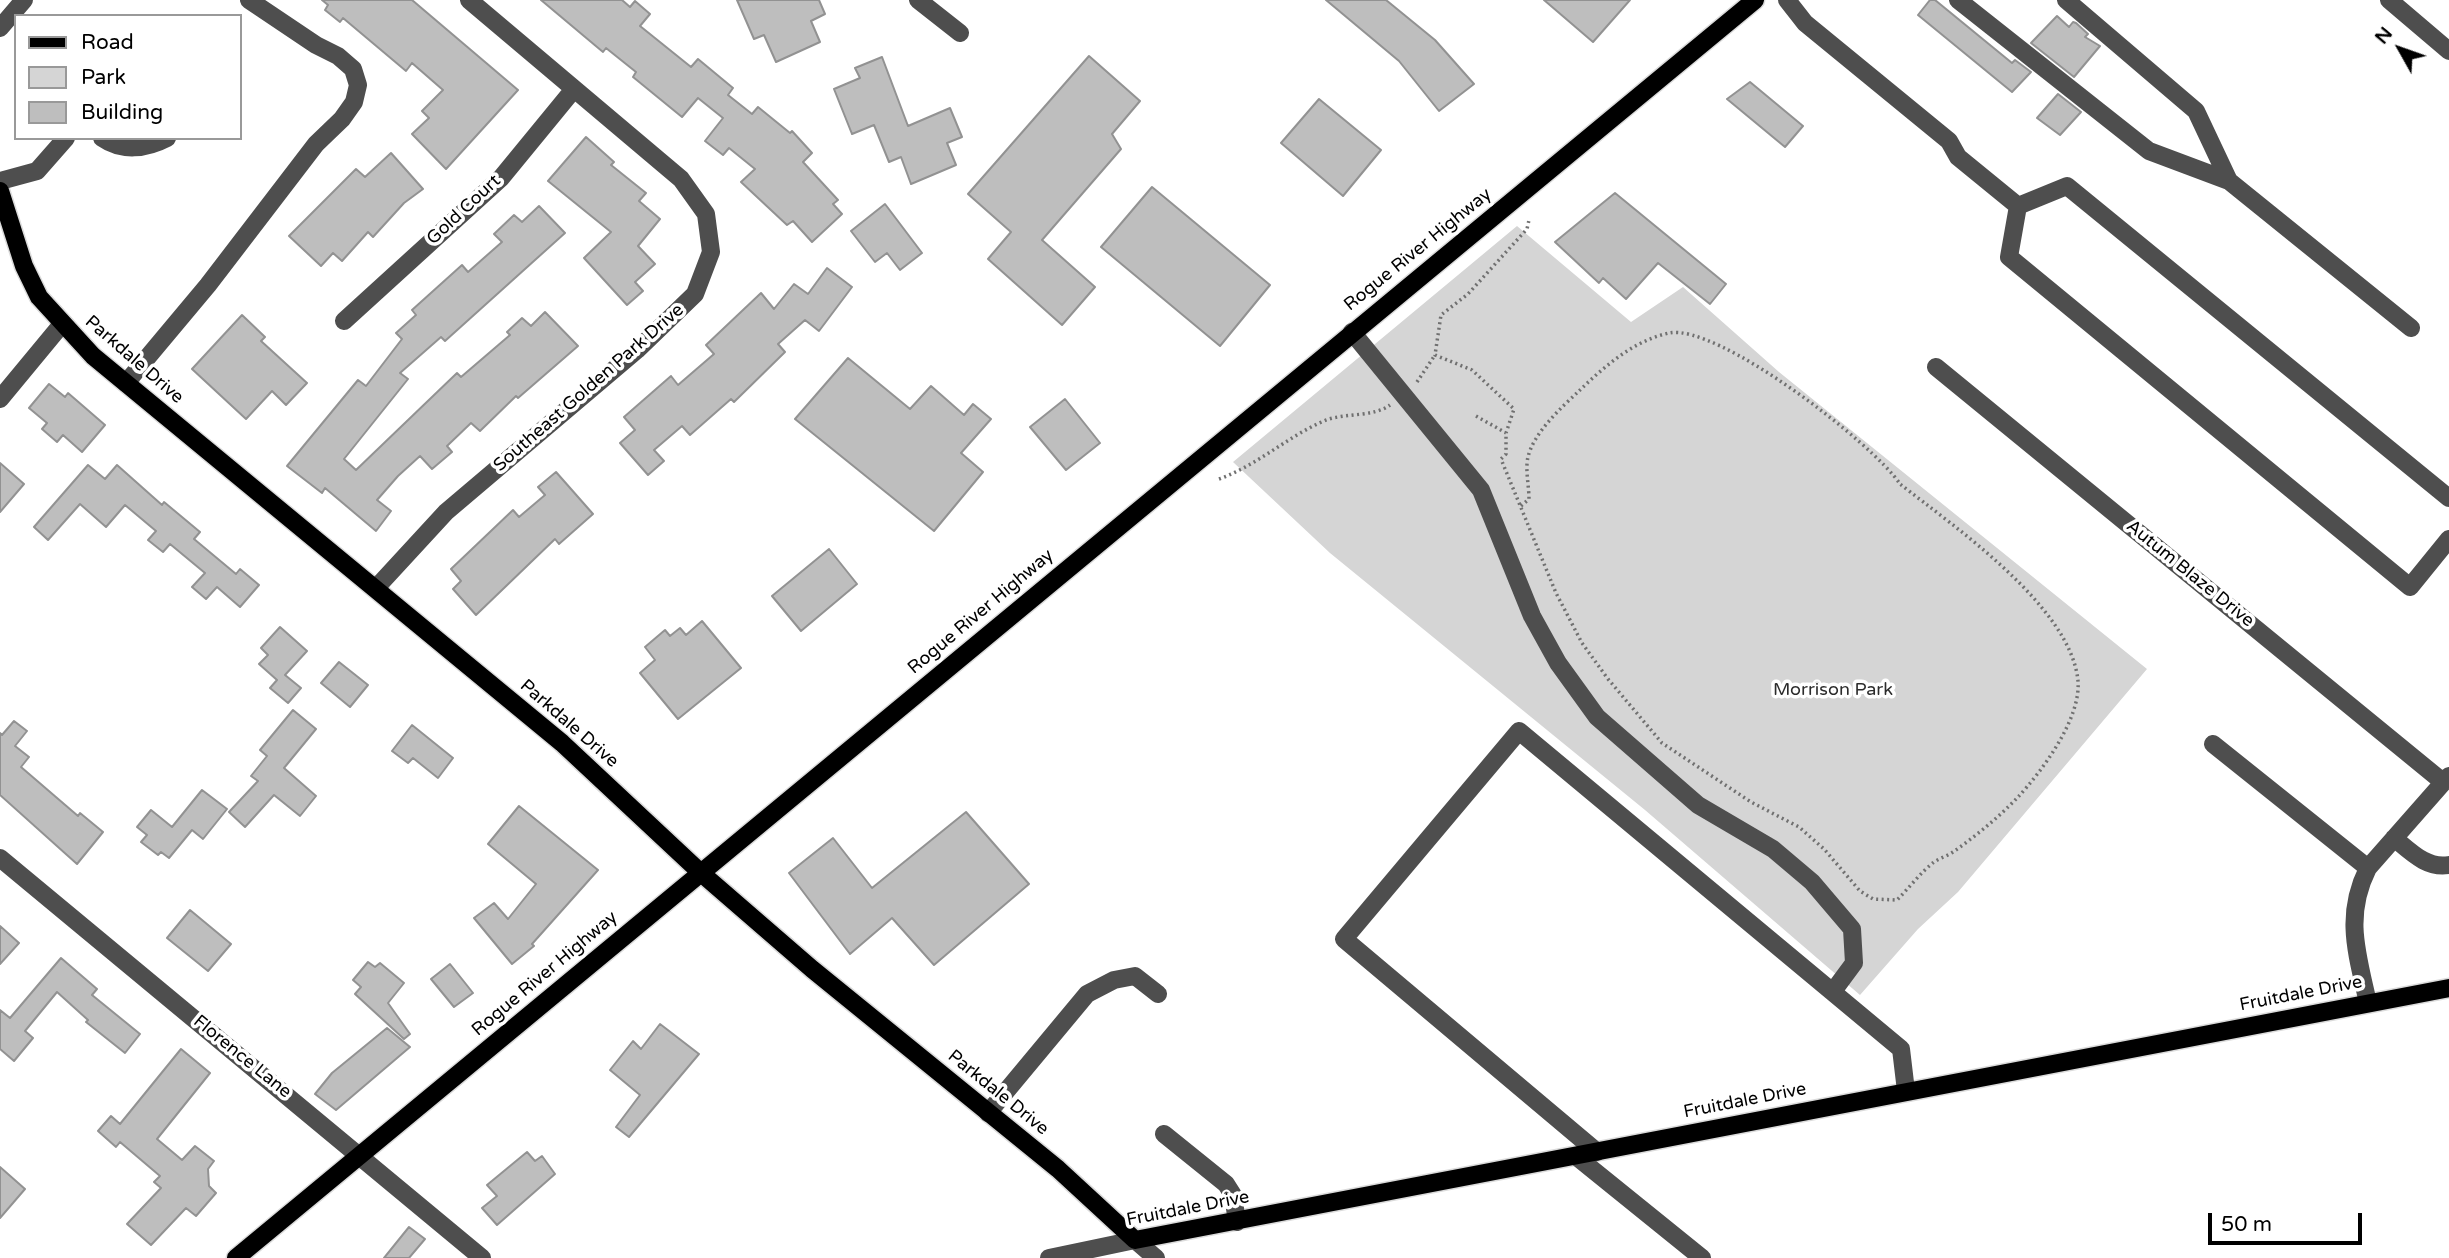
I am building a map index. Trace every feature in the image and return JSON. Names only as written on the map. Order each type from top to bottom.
[{"type":"main road","name":"Rogue River Highway","points":[[236,1258],[1755,0]]},
{"type":"main road","name":"Parkdale Drive","points":[[0,191],[24,266],[39,296],[93,356],[562,743],[700,872],[811,969],[1058,1169],[1135,1241]]},
{"type":"main road","name":"Fruitdale Drive","points":[[1135,1241],[2449,988]]},
{"type":"street","points":[[0,28],[23,0]]},
{"type":"street","points":[[126,383],[208,285],[316,145],[342,119],[354,102],[358,85],[353,69],[338,56],[316,45],[249,0]]},
{"type":"street","name":"Southeast Golden Park Drive","points":[[376,589],[446,512],[637,350],[695,294],[711,252],[706,214],[681,179],[469,0]]},
{"type":"street","points":[[918,0],[960,33]]},
{"type":"street","points":[[1787,0],[1805,23],[1949,141],[1958,157],[2018,206]]},
{"type":"street","points":[[1958,0],[2149,152],[2229,181],[2410,328]]},
{"type":"street","points":[[2066,0],[2196,111],[2229,181]]},
{"type":"street","points":[[2389,0],[2449,51]]},
{"type":"street","name":"Gold Court","points":[[344,321],[500,178],[575,89]]},
{"type":"street","points":[[0,181],[37,171],[64,140]]},
{"type":"street","points":[[105,140],[114,146],[149,148],[163,140]]},
{"type":"street","points":[[2018,206],[2067,186],[2449,498]]},
{"type":"street","points":[[2018,206],[2009,257],[2410,587],[2449,539]]},
{"type":"street","points":[[0,399],[62,324]]},
{"type":"street","points":[[1352,332],[1481,490],[1532,616],[1558,663],[1597,717],[1698,805],[1773,849],[1812,882],[1852,929],[1854,963],[1834,990]]},
{"type":"street","name":"Autum Blaze Drive","points":[[1937,367],[2446,779]]},
{"type":"street","points":[[1597,1152],[1344,939],[1519,731],[1834,990],[1901,1049],[1906,1091]]},
{"type":"street","points":[[2213,744],[2368,868]]},
{"type":"street","points":[[2368,1003],[2352,929],[2359,886],[2368,868],[2446,779]]},
{"type":"street","points":[[2394,838],[2419,858],[2437,867],[2449,865]]},
{"type":"street","name":"Florence Lane","points":[[0,858],[482,1258]]},
{"type":"street","points":[[988,1113],[1087,993],[1114,980],[1135,976],[1158,994]]},
{"type":"street","points":[[1164,1134],[1226,1184],[1233,1195],[1237,1222]]},
{"type":"street","points":[[1577,1157],[1702,1258]]},
{"type":"street","name":"Fruitdale Drive","points":[[1049,1258],[1135,1241]]},
{"type":"street","name":"Parkdale Drive","points":[[1135,1241],[1156,1258]]},
{"type":"path","points":[[1219,479],[1236,473],[1321,422],[1338,415],[1386,409],[1404,394],[1418,381],[1435,355],[1441,315],[1484,278],[1527,229],[1529,220]]},
{"type":"path","points":[[1435,355],[1472,370],[1514,409],[1506,433],[1506,454],[1501,459],[1556,593],[1582,643],[1608,679],[1662,743],[1751,802],[1799,827],[1824,849],[1860,891],[1873,899],[1897,900],[1934,862],[1950,854],[1991,821],[2025,787],[2071,721],[2078,682],[2066,644],[2041,605],[2003,567],[1900,484],[1890,469],[1809,402],[1779,379],[1703,337],[1670,333],[1630,349],[1602,369],[1535,439],[1528,458],[1529,499],[1521,506]]},
{"type":"path","points":[[1476,415],[1506,433]]},
{"type":"green space","name":"Morrison Park","points":[[1517,226],[1631,322],[1683,287],[1779,372],[2147,669],[1958,892],[1918,929],[1860,995],[1645,810],[1330,553],[1233,462]]},
{"type":"building","points":[[322,0],[412,0],[518,90],[446,169],[412,134],[429,118],[422,111],[443,90],[412,63],[406,71],[343,18],[340,22],[325,10],[328,5]]},
{"type":"building","points":[[541,0],[622,0],[630,7],[635,1],[650,14],[640,26],[691,67],[698,59],[733,88],[728,95],[752,114],[758,107],[790,133],[792,131],[812,153],[803,162],[838,200],[833,204],[842,214],[812,242],[793,221],[787,225],[741,182],[755,169],[729,148],[723,155],[705,141],[723,118],[698,98],[682,117],[633,77],[636,72],[606,48],[603,52]]},
{"type":"building","points":[[737,0],[819,0],[825,14],[811,21],[820,42],[776,62],[764,35],[754,39]]},
{"type":"building","points":[[1326,0],[1386,0],[1435,40],[1474,84],[1439,111],[1399,61]]},
{"type":"building","points":[[1544,0],[1630,0],[1593,42]]},
{"type":"building","points":[[1930,0],[1935,0],[2012,63],[2015,60],[2031,72],[2012,92],[1918,15]]},
{"type":"building","points":[[2057,16],[2069,27],[2073,22],[2076,23],[2088,34],[2085,37],[2100,46],[2074,77],[2031,43]]},
{"type":"building","points":[[1089,56],[1140,101],[1112,134],[1121,149],[1042,240],[1095,287],[1062,325],[988,259],[1011,232],[968,194]]},
{"type":"building","points":[[882,57],[908,126],[950,108],[962,137],[947,143],[956,165],[911,184],[901,157],[889,162],[874,125],[852,134],[834,89],[860,78],[855,68]]},
{"type":"building","points":[[1750,82],[1803,126],[1785,147],[1727,99]]},
{"type":"building","points":[[2058,94],[2081,112],[2060,135],[2037,118]]},
{"type":"building","points":[[1319,99],[1381,150],[1343,196],[1281,143]]},
{"type":"building","points":[[586,137],[614,162],[611,165],[646,193],[639,201],[660,219],[638,246],[655,264],[635,282],[643,291],[627,305],[584,258],[611,232],[548,181]]},
{"type":"building","points":[[391,153],[423,189],[404,203],[373,237],[368,232],[342,261],[333,253],[321,266],[289,236],[356,169],[365,177]]},
{"type":"building","points":[[1152,187],[1270,285],[1220,346],[1101,247]]},
{"type":"building","points":[[1615,193],[1726,284],[1710,304],[1658,263],[1626,299],[1603,278],[1599,283],[1555,242]]},
{"type":"building","points":[[885,204],[922,253],[900,270],[887,253],[875,262],[851,231]]},
{"type":"building","points":[[539,206],[565,233],[445,341],[441,337],[400,373],[408,379],[344,459],[356,470],[457,373],[461,377],[510,335],[507,332],[522,318],[531,326],[545,312],[578,346],[518,398],[516,396],[480,431],[471,423],[447,446],[452,452],[432,469],[420,456],[398,476],[377,500],[391,511],[376,531],[325,488],[322,493],[287,466],[358,380],[366,386],[402,339],[396,333],[416,315],[412,310],[462,265],[468,272],[502,242],[494,234],[514,215],[522,222]]},
{"type":"building","points":[[827,268],[852,287],[819,331],[805,320],[778,344],[785,352],[734,402],[731,399],[690,435],[682,426],[654,450],[664,461],[648,475],[620,443],[635,430],[624,417],[671,376],[678,385],[714,354],[706,345],[761,293],[774,309],[794,284],[808,294]]},
{"type":"building","points":[[242,315],[265,337],[261,341],[307,383],[286,405],[272,391],[246,419],[192,369]]},
{"type":"building","points":[[848,358],[910,409],[931,386],[964,415],[973,404],[991,419],[961,453],[983,472],[934,531],[795,419]]},
{"type":"building","points":[[49,384],[65,397],[68,393],[105,425],[82,452],[63,435],[57,442],[42,429],[47,423],[29,408]]},
{"type":"building","points":[[1065,399],[1100,443],[1066,470],[1030,427]]},
{"type":"building","points":[[0,463],[24,484],[0,512]]},
{"type":"building","points":[[88,465],[105,479],[117,465],[162,505],[164,502],[200,532],[194,539],[236,574],[240,569],[259,585],[240,607],[217,587],[206,599],[192,587],[205,573],[170,544],[163,552],[148,540],[156,531],[125,505],[106,527],[80,504],[48,540],[34,527]]},
{"type":"building","points":[[556,472],[593,514],[559,544],[555,539],[476,615],[453,589],[461,581],[451,569],[513,510],[519,517],[545,495],[538,487]]},
{"type":"building","points":[[829,549],[857,584],[801,631],[772,596]]},
{"type":"building","points":[[702,621],[741,668],[678,719],[640,673],[655,660],[645,647],[665,630],[670,636],[680,628],[686,635]]},
{"type":"building","points":[[280,627],[307,651],[285,675],[301,688],[288,703],[270,688],[277,680],[259,664],[268,655],[261,648]]},
{"type":"building","points":[[339,662],[368,685],[350,707],[321,683]]},
{"type":"building","points":[[293,710],[316,729],[284,768],[316,796],[300,816],[274,795],[245,827],[229,812],[258,781],[251,776],[267,756],[260,750]]},
{"type":"building","points":[[14,721],[27,731],[15,746],[29,757],[21,767],[78,816],[80,813],[103,832],[77,864],[0,795],[0,733],[2,735]]},
{"type":"building","points":[[412,725],[453,758],[438,778],[413,758],[408,763],[392,751]]},
{"type":"building","points":[[202,790],[227,809],[203,839],[192,830],[169,858],[161,852],[158,855],[141,842],[147,835],[137,827],[151,810],[172,827]]},
{"type":"building","points":[[519,806],[598,870],[532,944],[534,946],[512,964],[474,918],[494,903],[508,919],[536,884],[488,844]]},
{"type":"building","points":[[966,812],[1029,884],[934,965],[892,918],[850,954],[789,873],[833,838],[872,888]]},
{"type":"building","points":[[190,910],[231,944],[208,971],[167,938]]},
{"type":"building","points":[[0,926],[19,943],[0,964]]},
{"type":"building","points":[[61,958],[97,989],[92,995],[140,1034],[125,1053],[86,1022],[88,1020],[57,992],[25,1031],[33,1038],[14,1061],[0,1049],[0,1010],[10,1018]]},
{"type":"building","points":[[368,962],[375,967],[380,963],[404,983],[388,1003],[410,1034],[404,1039],[355,994],[361,987],[353,980]]},
{"type":"building","points":[[450,964],[473,993],[454,1007],[431,979]]},
{"type":"building","points":[[660,1024],[699,1054],[629,1137],[616,1127],[640,1095],[610,1070],[633,1041],[641,1049]]},
{"type":"building","points":[[387,1028],[410,1047],[336,1110],[315,1094],[332,1073]]},
{"type":"building","points":[[181,1049],[210,1073],[157,1139],[182,1160],[195,1146],[214,1161],[208,1169],[209,1186],[216,1193],[196,1216],[186,1208],[151,1245],[127,1224],[161,1188],[154,1182],[160,1176],[120,1142],[116,1147],[98,1131],[111,1116],[120,1124]]},
{"type":"building","points":[[527,1152],[535,1161],[542,1156],[555,1174],[497,1225],[482,1208],[497,1196],[487,1185]]},
{"type":"building","points":[[0,1167],[25,1189],[0,1218]]},
{"type":"building","points":[[409,1227],[425,1239],[409,1258],[384,1258]]}]
